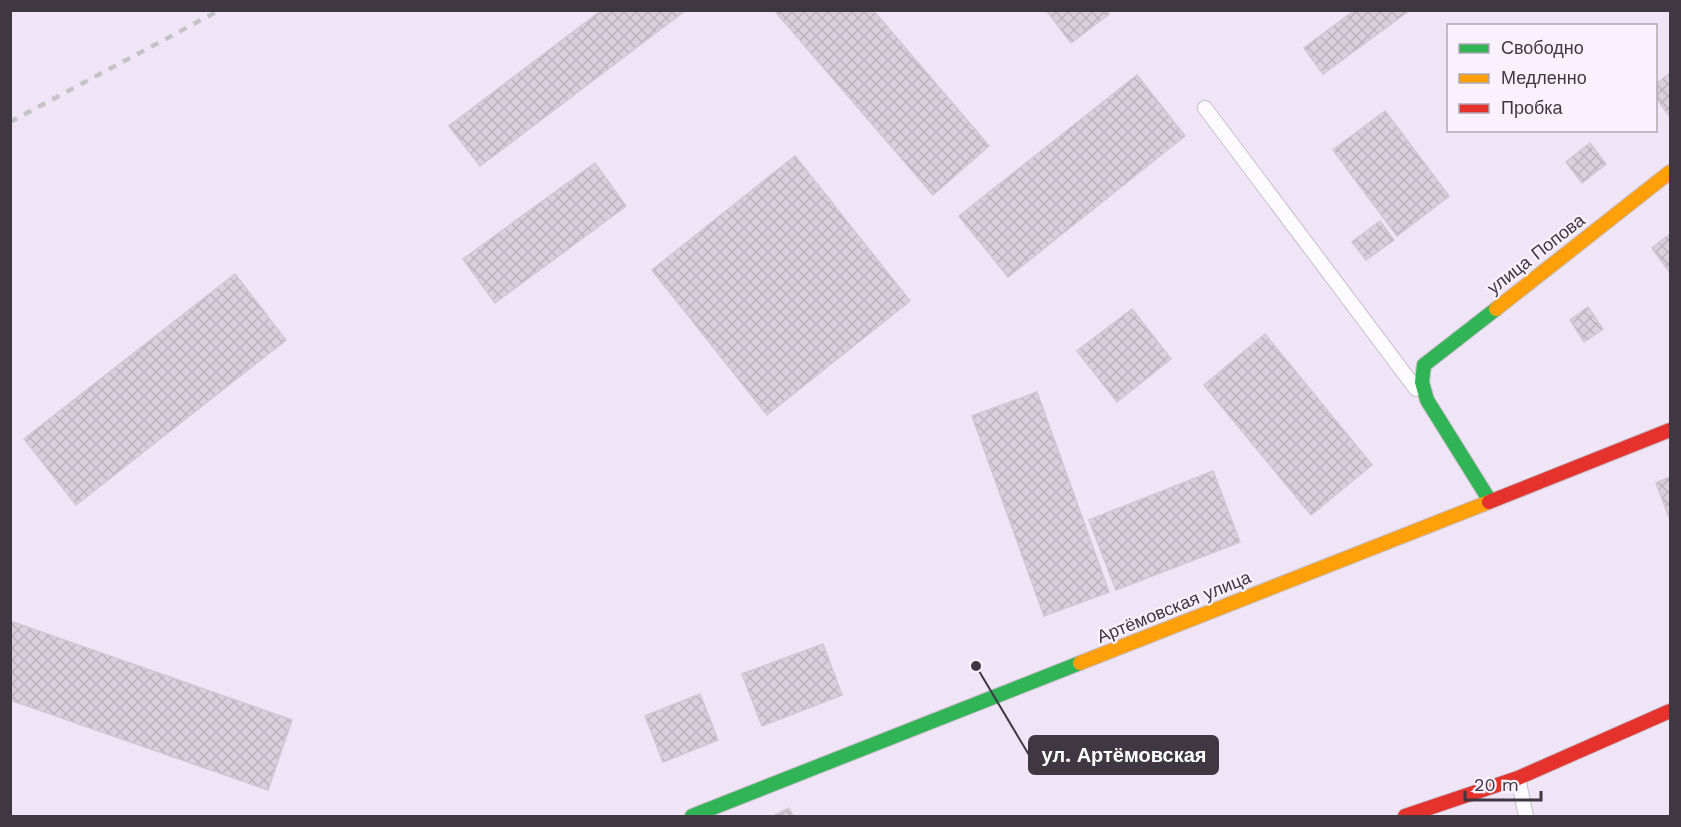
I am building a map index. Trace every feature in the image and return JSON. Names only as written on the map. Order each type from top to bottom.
[{"type":"street","name":"улица Попова","points":[[1442,424],[1422,387],[1421,374],[1424,364],[1671,172]]},
{"type":"street","points":[[1442,424],[1490,501]]},
{"type":"street","name":"Артёмовская улица","points":[[692,816],[1671,430]]},
{"type":"street","points":[[1405,816],[1518,778],[1671,711]]},
{"type":"lane","points":[[1205,108],[1442,424]]},
{"type":"lane","points":[[1518,778],[1526,816]]},
{"type":"building","points":[[602,10],[686,10],[480,166],[449,126]]},
{"type":"building","points":[[774,10],[873,10],[989,146],[933,195]]},
{"type":"building","points":[[1046,10],[1107,10],[1109,14],[1071,43]]},
{"type":"building","points":[[1355,10],[1410,10],[1323,74],[1304,48]]},
{"type":"building","points":[[1670,73],[1670,117],[1657,99],[1657,83]]},
{"type":"building","points":[[1137,75],[1185,136],[1008,277],[959,216]]},
{"type":"building","points":[[1385,111],[1449,196],[1397,236],[1333,150]]},
{"type":"building","points":[[1590,143],[1606,164],[1582,183],[1566,162]]},
{"type":"building","points":[[795,156],[910,301],[767,415],[652,270]]},
{"type":"building","points":[[595,163],[626,206],[495,303],[463,259]]},
{"type":"building","points":[[1380,221],[1394,240],[1366,260],[1352,242]]},
{"type":"building","points":[[1670,234],[1670,273],[1652,248]]},
{"type":"building","points":[[235,274],[286,340],[76,505],[24,439]]},
{"type":"building","points":[[1588,307],[1603,329],[1584,342],[1570,320]]},
{"type":"building","points":[[1132,309],[1171,359],[1117,402],[1077,351]]},
{"type":"building","points":[[1265,334],[1372,465],[1311,515],[1204,385]]},
{"type":"building","points":[[1037,392],[1109,592],[1044,616],[972,416]]},
{"type":"building","points":[[1213,471],[1240,542],[1116,590],[1089,520]]},
{"type":"building","points":[[1670,477],[1670,520],[1656,483]]},
{"type":"building","points":[[10,621],[292,720],[268,790],[10,700]]},
{"type":"building","points":[[823,644],[842,695],[762,726],[742,674]]},
{"type":"building","points":[[700,694],[718,740],[663,762],[645,716]]},
{"type":"building","points":[[789,808],[793,816],[773,816]]},
{"type":"railway","points":[[10,122],[220,10]]},
{"type":"traffic: fast","points":[[1490,501],[1427,400],[1422,382],[1424,365],[1496,309]]},
{"type":"traffic: fast","points":[[692,816],[1080,663]]},
{"type":"traffic: slow","points":[[1496,309],[1670,172]]},
{"type":"traffic: slow","points":[[1080,663],[1489,502]]},
{"type":"traffic: jam","points":[[1489,502],[1670,430]]},
{"type":"traffic: jam","points":[[1405,816],[1518,778],[1670,711]]},
{"type":"place","name":"ул. Артёмовская","points":[[976,666]]}]
